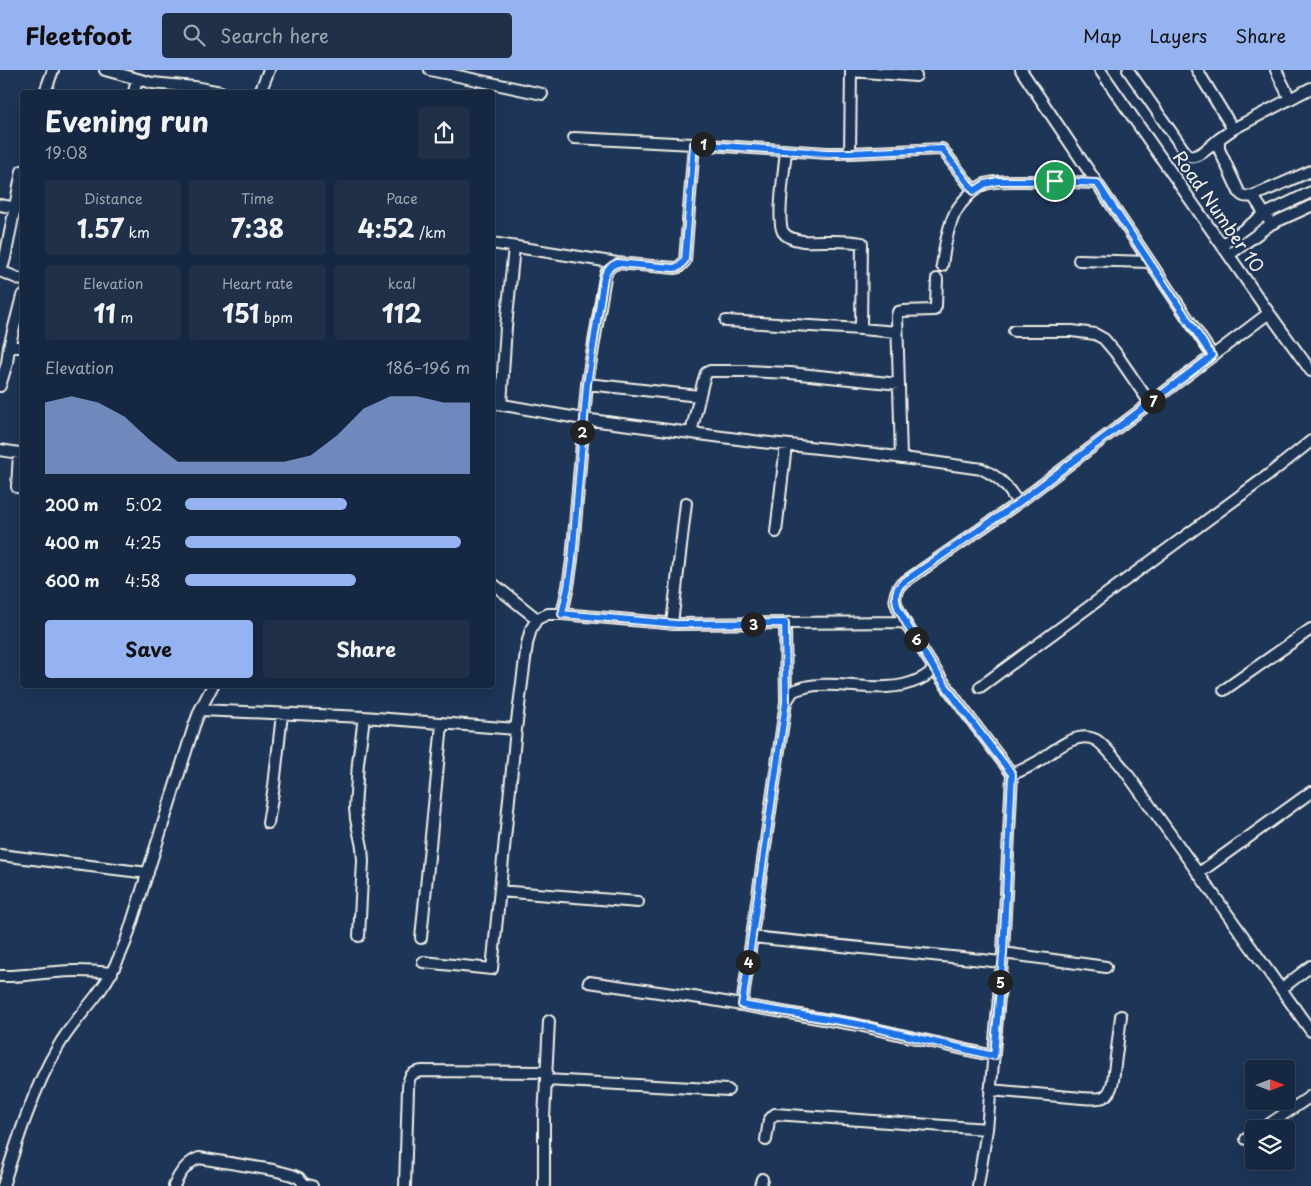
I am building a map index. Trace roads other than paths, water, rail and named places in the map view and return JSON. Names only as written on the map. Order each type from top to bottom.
[{"type":"street","points":[[46,90],[53,70]]},
{"type":"street","points":[[105,70],[152,83],[184,85],[210,90]]},
{"type":"street","points":[[261,90],[269,70]]},
{"type":"street","points":[[430,70],[542,94]]},
{"type":"street","points":[[850,153],[851,70],[916,76]]},
{"type":"street","points":[[1021,70],[1212,356]]},
{"type":"street","name":"Road Number 10","points":[[1100,70],[1311,371]]},
{"type":"street","points":[[1128,70],[1188,156],[1193,158],[1233,129],[1311,88]]},
{"type":"street","points":[[1197,70],[1233,129]]},
{"type":"street","points":[[1276,70],[1290,99]]},
{"type":"street","points":[[134,90],[137,79]]},
{"type":"street","points":[[574,138],[850,153],[942,149],[974,191]]},
{"type":"street","points":[[1219,139],[1219,149],[1241,196],[1253,196],[1311,171]]},
{"type":"street","points":[[495,244],[617,263],[679,267],[685,260],[694,144]]},
{"type":"street","points":[[786,150],[780,224],[783,232],[788,237],[803,241],[862,243],[861,328]]},
{"type":"street","points":[[942,266],[954,213],[963,201],[985,184],[998,181],[1097,183]]},
{"type":"street","points":[[1222,245],[1264,214],[1311,192]]},
{"type":"street","points":[[1253,196],[1271,224]]},
{"type":"street","points":[[0,205],[19,208],[6,258],[0,270],[20,279]]},
{"type":"street","points":[[1229,255],[1271,224],[1311,206]]},
{"type":"street","points":[[514,247],[496,404],[583,419],[982,469],[995,476],[1007,487],[1018,503]]},
{"type":"street","points":[[1079,260],[1150,262]]},
{"type":"street","points":[[562,614],[572,560],[587,384],[604,277],[607,270],[617,263]]},
{"type":"street","points":[[901,458],[897,316],[898,312],[902,310],[934,310],[936,306],[937,279]]},
{"type":"street","points":[[0,386],[20,304]]},
{"type":"street","points":[[978,1186],[987,1129],[994,1056],[1002,957],[1012,774],[934,670],[905,622],[896,602],[896,590],[900,585],[1018,503],[1269,313]]},
{"type":"street","points":[[726,321],[861,328],[897,332]]},
{"type":"street","points":[[1014,331],[1072,331],[1095,334],[1104,339],[1115,352],[1150,403]]},
{"type":"street","points":[[9,347],[20,347]]},
{"type":"street","points":[[691,433],[702,382],[706,373],[710,371],[790,373],[899,384]]},
{"type":"street","points":[[587,384],[699,396]]},
{"type":"street","points":[[980,687],[1267,476],[1311,441]]},
{"type":"street","points":[[776,532],[786,445]]},
{"type":"street","points":[[0,450],[19,454],[18,487],[20,488]]},
{"type":"street","points":[[672,624],[686,503]]},
{"type":"street","points":[[495,585],[537,619]]},
{"type":"street","points":[[423,962],[492,969],[516,729],[527,644],[531,629],[537,619],[548,614],[562,614],[702,625],[905,622]]},
{"type":"street","points":[[742,1005],[786,702],[785,623]]},
{"type":"street","points":[[1224,690],[1311,629]]},
{"type":"street","points":[[786,702],[793,691],[805,687],[819,685],[884,687],[907,684],[919,680],[934,670]]},
{"type":"street","points":[[3,1186],[28,1114],[52,1056],[66,1034],[112,974],[126,941],[185,752],[200,710],[211,688]]},
{"type":"street","points":[[200,710],[364,717],[516,729]]},
{"type":"street","points":[[268,823],[282,714]]},
{"type":"street","points":[[359,936],[363,861],[355,808],[364,717]]},
{"type":"street","points":[[421,938],[442,724]]},
{"type":"street","points":[[1012,774],[1031,766],[1067,742],[1083,737],[1096,740],[1124,768],[1311,1032]]},
{"type":"street","points":[[1199,873],[1311,792]]},
{"type":"street","points":[[0,855],[148,873]]},
{"type":"street","points":[[500,891],[638,902]]},
{"type":"street","points":[[752,937],[1106,966]]},
{"type":"street","points":[[1281,989],[1311,966]]},
{"type":"street","points":[[0,976],[77,971],[112,974]]},
{"type":"street","points":[[589,982],[858,1024],[994,1056]]},
{"type":"street","points":[[990,1090],[1096,1099],[1105,1097],[1111,1090],[1113,1081],[1121,1016]]},
{"type":"street","points":[[544,1186],[544,1118],[549,1021]]},
{"type":"street","points":[[405,1186],[408,1088],[409,1078],[414,1073],[422,1071],[546,1076],[728,1090]]},
{"type":"street","points":[[1275,1120],[1311,1096]]},
{"type":"street","points":[[766,1140],[769,1120],[775,1114],[987,1129]]},
{"type":"street","points":[[174,1186],[179,1174],[192,1160],[199,1158],[274,1170],[292,1175],[299,1178],[304,1184],[312,1186]]}]
